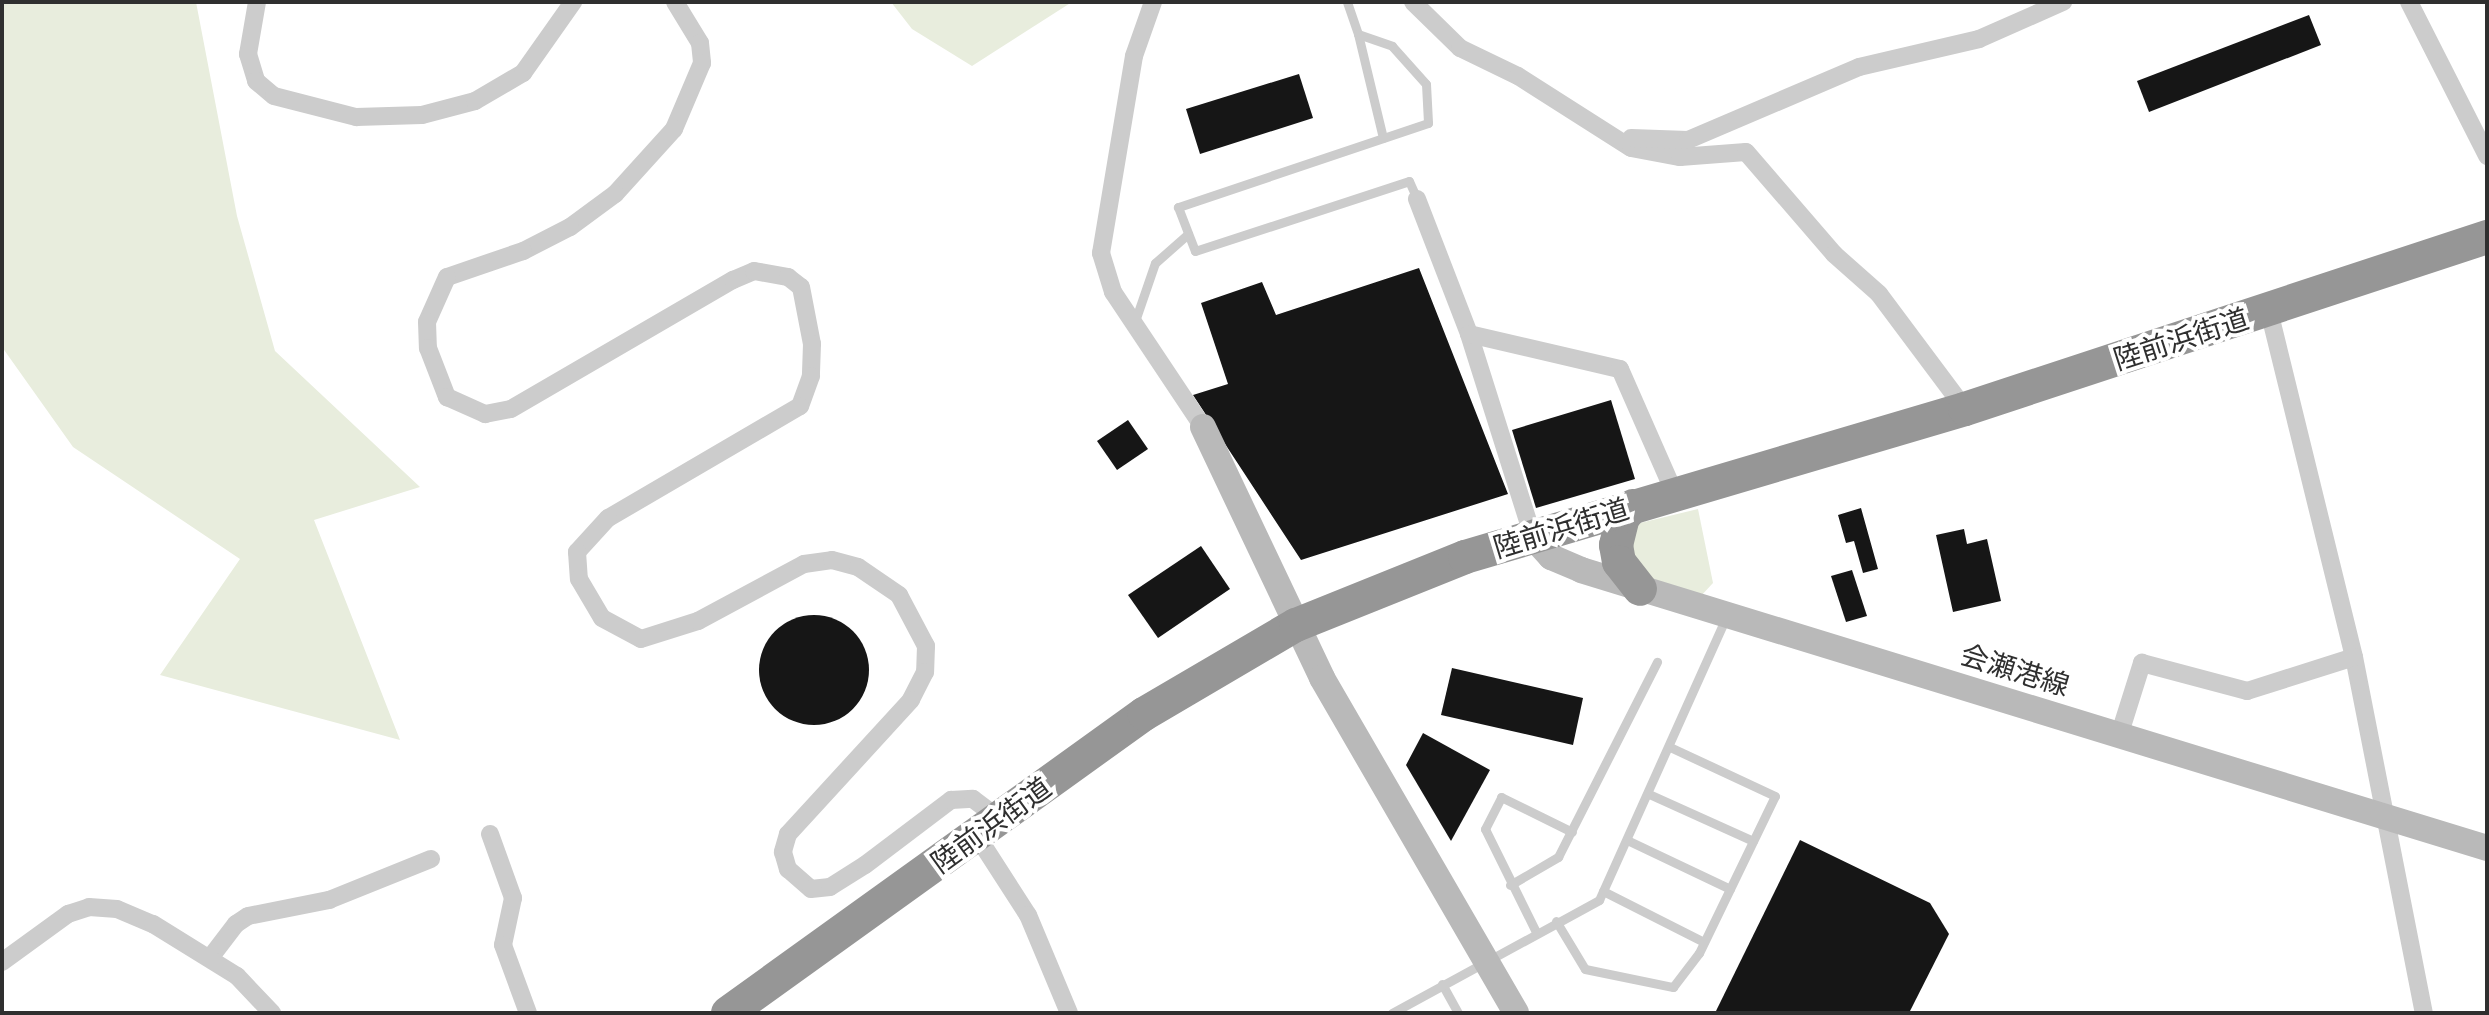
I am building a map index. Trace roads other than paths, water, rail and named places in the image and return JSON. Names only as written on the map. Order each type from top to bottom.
[{"type":"highway","name":"陸前浜街道","points":[[728,1013],[1144,714],[1296,625],[1412,576],[1633,506],[1965,409],[2487,237]]},
{"type":"highway","points":[[1633,506],[1623,517],[1616,545],[1619,562],[1640,589]]},
{"type":"main road","points":[[1203,427],[1296,625],[1516,1013]]},
{"type":"main road","name":"会瀬港線","points":[[1533,537],[1562,563],[1640,589],[2487,848]]},
{"type":"street","points":[[257,2],[248,54],[256,81],[274,96],[356,117],[422,115],[475,101],[523,73],[573,2]]},
{"type":"street","points":[[675,2],[700,43],[702,63]]},
{"type":"street","points":[[691,2],[704,25],[708,49],[674,129],[615,194],[570,227],[523,251],[447,277],[427,322],[428,348],[447,397],[485,414],[511,409],[733,280],[754,271],[788,277],[801,287],[812,344],[811,376],[800,406],[608,518],[577,552],[579,579],[602,618],[641,639],[698,621],[804,564],[832,560],[858,567],[899,595],[926,646],[925,672],[911,700],[788,834],[783,852],[788,869],[811,889],[830,887],[865,865],[951,800],[973,799],[1028,915],[1069,1013]]},
{"type":"street","points":[[1153,2],[1134,56],[1101,253],[1113,292],[1203,427]]},
{"type":"street","points":[[1413,2],[1460,48],[1631,148],[1680,157],[1746,152],[1834,254],[1879,294],[1965,409]]},
{"type":"street","points":[[1616,137],[1688,140],[1859,67],[1979,39],[2063,2]]},
{"type":"street","points":[[2409,2],[2487,156]]},
{"type":"street","points":[[1417,199],[1469,334],[1533,537]]},
{"type":"street","points":[[2269,311],[2354,657],[2390,819],[2424,1013]]},
{"type":"street","points":[[1469,334],[1620,369],[1675,494]]},
{"type":"street","points":[[2119,736],[2142,663],[2247,691],[2354,657]]},
{"type":"street","points":[[490,834],[513,898],[503,945],[528,1013]]},
{"type":"street","points":[[210,958],[236,924],[248,916],[329,900],[431,859]]},
{"type":"street","points":[[2,962],[68,914],[89,907],[117,909],[153,924],[210,958],[256,991],[272,1013]]},
{"type":"lane","points":[[1347,2],[1358,34],[1383,138]]},
{"type":"lane","points":[[1358,34],[1392,46],[1426,84],[1428,123],[1178,207],[1195,251],[1409,181],[1417,199]]},
{"type":"lane","points":[[1135,321],[1155,263],[1188,234]]},
{"type":"lane","points":[[1392,1013],[1599,900],[1727,615]]},
{"type":"lane","points":[[1510,885],[1558,857],[1657,662]]},
{"type":"lane","points":[[1556,921],[1585,969],[1673,987],[1704,942],[1775,796],[1670,747]]},
{"type":"lane","points":[[1649,794],[1753,841]]},
{"type":"lane","points":[[1536,932],[1510,885],[1485,829],[1501,797],[1572,832]]},
{"type":"lane","points":[[1627,840],[1730,889]]},
{"type":"lane","points":[[1603,891],[1704,942]]},
{"type":"lane","points":[[1442,984],[1458,1013]]}]
